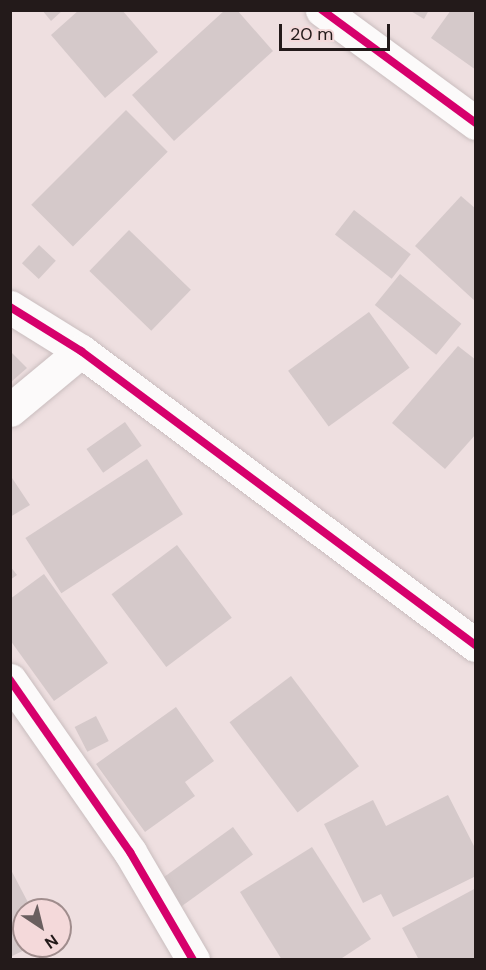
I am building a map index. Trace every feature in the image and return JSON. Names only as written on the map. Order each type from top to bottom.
[{"type":"street","points":[[322,10],[476,123]]},
{"type":"street","points":[[10,306],[81,351],[476,645]]},
{"type":"street","points":[[10,410],[81,351]]},
{"type":"street","points":[[10,680],[130,852],[193,960]]},
{"type":"building","points":[[42,10],[63,10],[51,21]]},
{"type":"building","points":[[79,10],[122,10],[158,52],[105,98],[51,35]]},
{"type":"building","points":[[225,10],[237,10],[273,51],[174,141],[132,95]]},
{"type":"building","points":[[409,10],[429,10],[424,19]]},
{"type":"building","points":[[451,10],[476,10],[476,70],[431,38]]},
{"type":"building","points":[[126,110],[168,152],[73,246],[31,205]]},
{"type":"building","points":[[461,196],[476,209],[476,302],[415,246]]},
{"type":"building","points":[[354,210],[411,254],[392,279],[335,234]]},
{"type":"building","points":[[129,230],[191,290],[151,331],[89,271]]},
{"type":"building","points":[[39,245],[56,261],[39,279],[22,263]]},
{"type":"building","points":[[400,274],[461,324],[436,355],[375,305]]},
{"type":"building","points":[[369,312],[410,368],[329,427],[288,371]]},
{"type":"building","points":[[458,346],[476,360],[476,434],[445,469],[392,423]]},
{"type":"building","points":[[10,351],[27,368],[10,383]]},
{"type":"building","points":[[125,422],[142,446],[103,473],[86,449]]},
{"type":"building","points":[[147,459],[183,514],[61,593],[25,538]]},
{"type":"building","points":[[10,475],[30,505],[10,517]]},
{"type":"building","points":[[177,545],[232,618],[166,667],[112,594]]},
{"type":"building","points":[[10,566],[17,575],[10,580]]},
{"type":"building","points":[[44,574],[108,663],[54,701],[10,640],[10,599]]},
{"type":"building","points":[[291,676],[359,766],[298,813],[230,722]]},
{"type":"building","points":[[176,707],[214,761],[185,782],[195,796],[145,832],[96,764]]},
{"type":"building","points":[[96,716],[109,741],[87,752],[75,727]]},
{"type":"building","points":[[448,795],[476,850],[476,876],[393,917],[381,894],[363,903],[324,824],[373,800],[386,826]]},
{"type":"building","points":[[233,827],[253,855],[181,907],[161,879]]},
{"type":"building","points":[[312,847],[371,939],[339,960],[282,960],[240,892]]},
{"type":"building","points":[[10,868],[26,898],[12,898],[12,956],[10,957]]},
{"type":"building","points":[[476,888],[476,960],[419,960],[402,928]]},
{"type":"cycle path","points":[[322,10],[476,123]]},
{"type":"cycle path","points":[[10,307],[81,351],[476,645]]},
{"type":"cycle path","points":[[10,680],[130,852],[193,960]]}]
